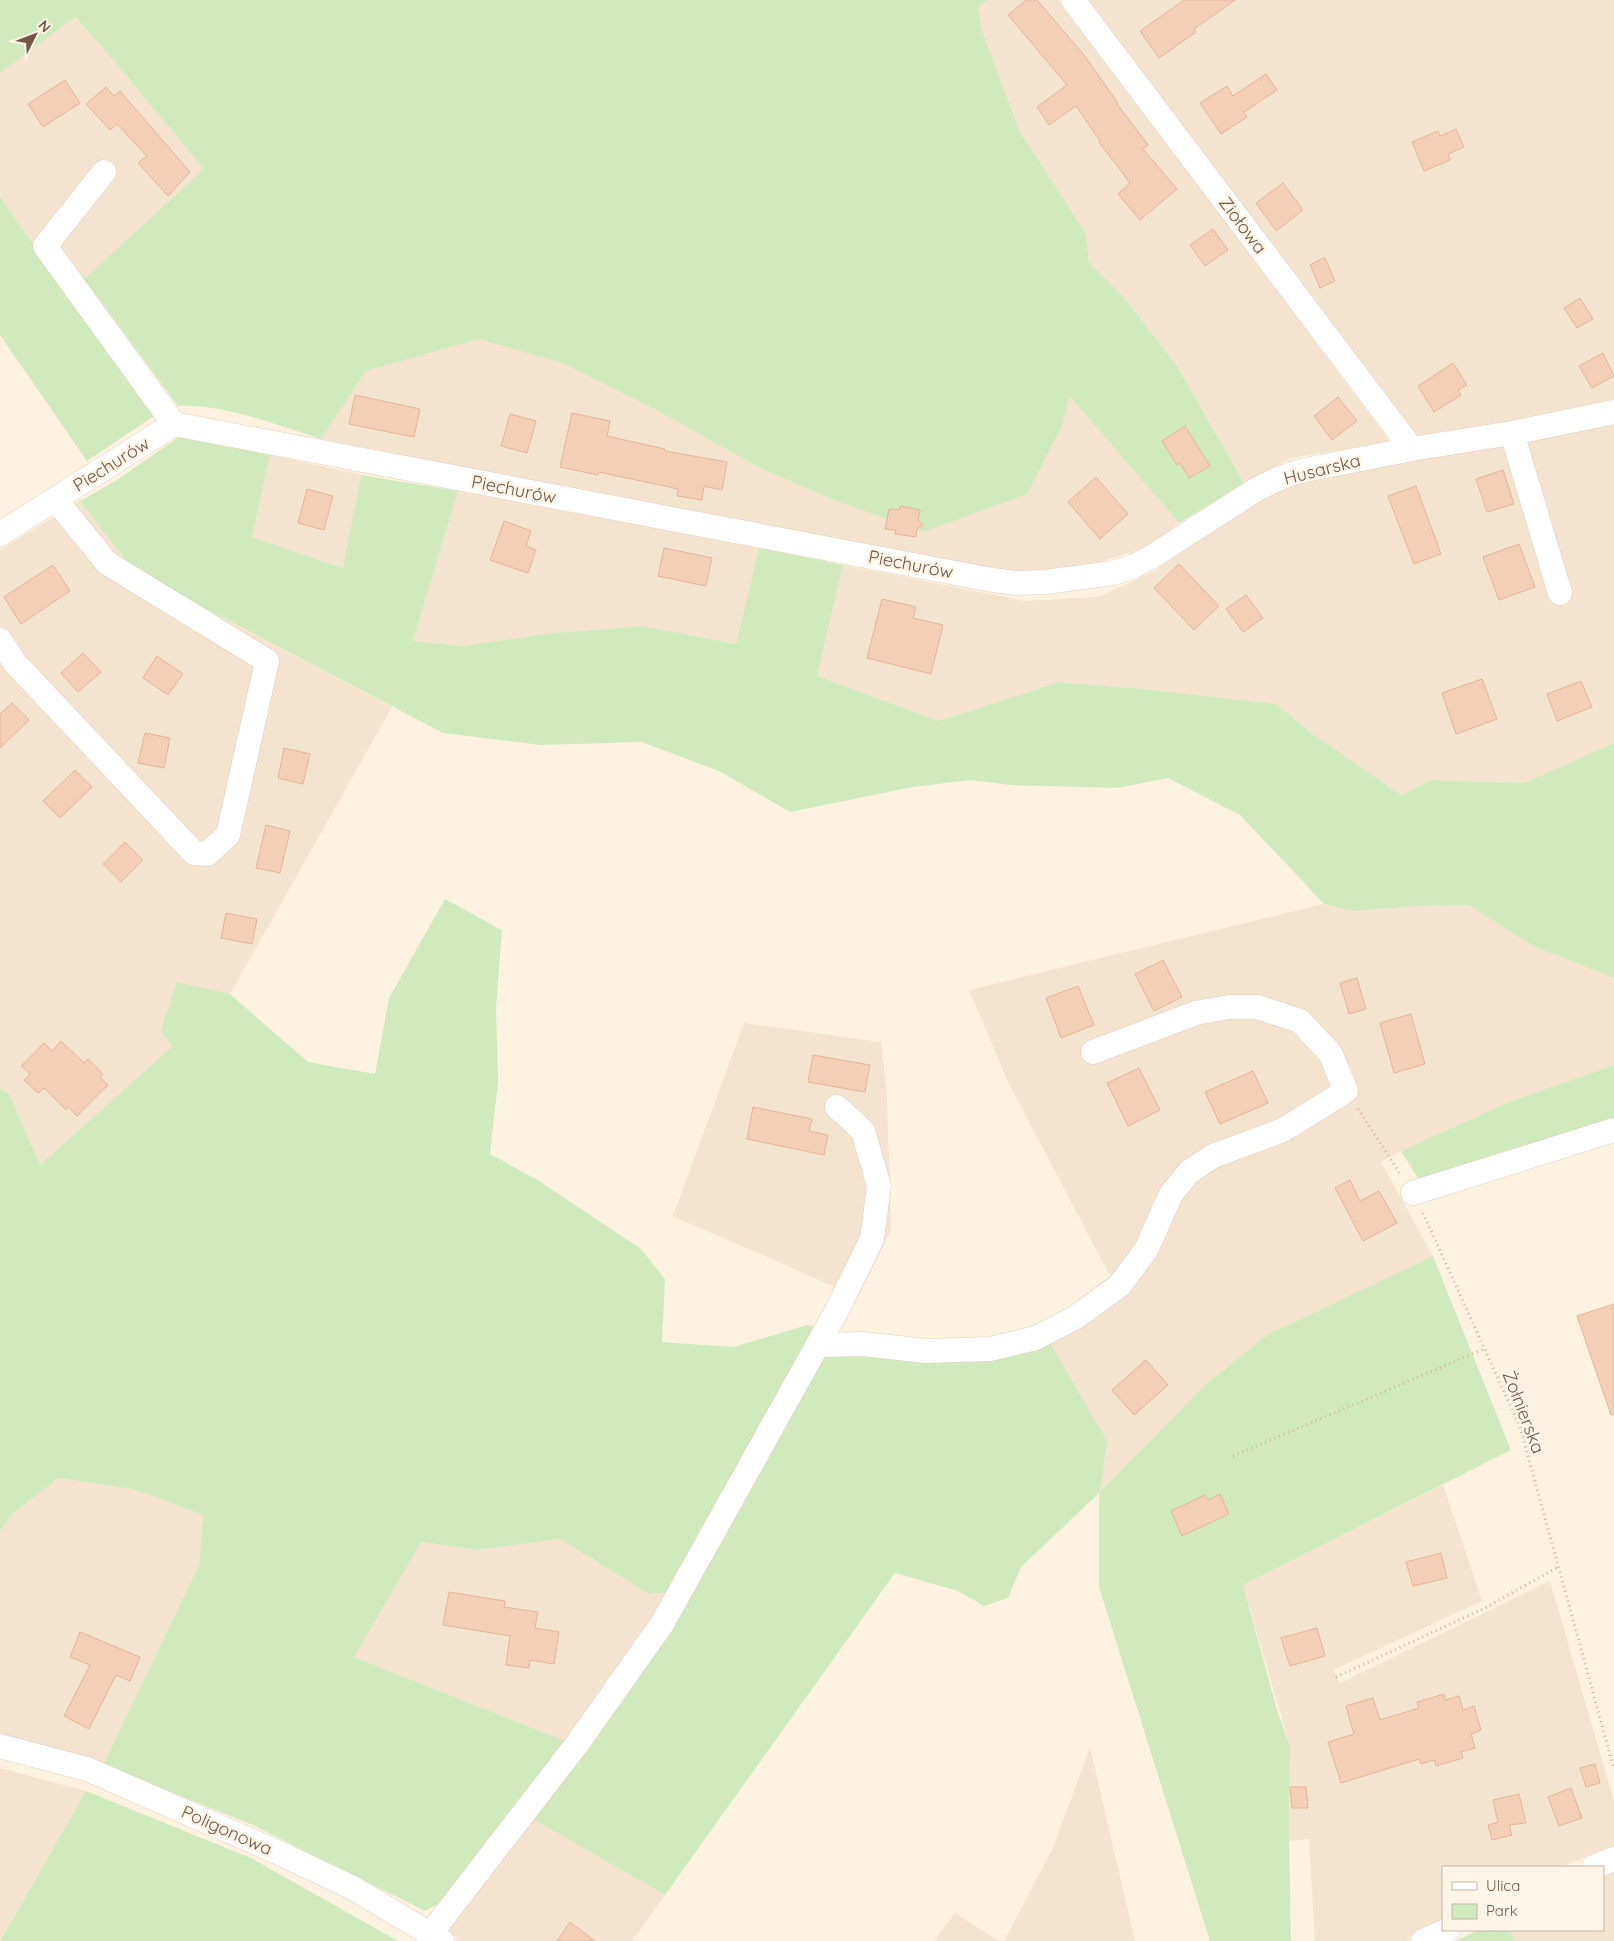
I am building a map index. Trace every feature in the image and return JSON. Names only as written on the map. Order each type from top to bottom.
[{"type":"street","name":"Ziołowa","points":[[1073,0],[1412,449]]},
{"type":"street","points":[[104,172],[45,246],[174,424]]},
{"type":"street","name":"Husarska","points":[[992,580],[1018,583],[1046,582],[1112,573],[1134,566],[1153,556],[1256,490],[1280,478],[1318,466],[1512,434],[1614,412]]},
{"type":"street","name":"Piechurów","points":[[0,534],[174,424],[992,580]]},
{"type":"street","points":[[1512,434],[1560,593]]},
{"type":"street","name":"Piechurów","points":[[0,640],[14,663],[194,853],[207,854],[228,835],[267,661],[107,562],[55,500]]},
{"type":"street","points":[[818,1345],[863,1344],[926,1351],[990,1349],[1036,1338],[1076,1317],[1119,1286],[1146,1250],[1172,1194],[1189,1172],[1213,1156],[1283,1130],[1346,1091],[1330,1053],[1300,1021],[1257,1007],[1229,1007],[1196,1013],[1093,1052]]},
{"type":"street","points":[[436,1937],[662,1624],[836,1312],[872,1239],[879,1186],[863,1131],[837,1106]]},
{"type":"street","points":[[1414,1193],[1614,1130]]},
{"type":"street","points":[[836,1312],[863,1344]]},
{"type":"street","name":"Poligonowa","points":[[0,1746],[86,1769],[165,1803],[352,1888],[436,1937]]},
{"type":"street","points":[[1596,1866],[1614,1859]]},
{"type":"street","points":[[1422,1941],[1446,1931]]},
{"type":"path","name":"Żołnierska","points":[[1346,1091],[1414,1193],[1520,1427],[1614,1769]]},
{"type":"path","points":[[1233,1456],[1484,1349]]},
{"type":"path","points":[[1336,1677],[1485,1608],[1558,1567]]},
{"type":"shaded area","points":[[987,0],[1059,0],[1390,442],[1291,458],[1244,483],[1177,366],[1121,294],[1089,263],[1086,234],[1020,132],[982,31],[978,7]]},
{"type":"shaded area","points":[[1084,0],[1614,0],[1614,399],[1509,421],[1415,436]]},
{"type":"shaded area","points":[[74,17],[109,55],[205,169],[68,293],[0,197],[0,73]]},
{"type":"shaded area","points":[[479,339],[565,364],[649,406],[760,468],[826,497],[923,531],[1062,426],[1070,395],[1179,523],[1149,546],[1103,561],[1065,569],[1011,574],[321,439],[366,371]]},
{"type":"shaded area","points":[[1614,423],[1614,743],[1524,783],[1432,780],[1401,795],[1310,732],[1276,704],[1143,689],[1059,682],[939,721],[817,676],[843,565],[1025,601],[1098,597],[1153,572],[1221,525],[1275,492],[1327,475]]},
{"type":"shaded area","points":[[270,455],[361,475],[344,568],[252,537]]},
{"type":"shaded area","points":[[458,491],[759,548],[736,644],[643,626],[554,633],[463,646],[413,641]]},
{"type":"shaded area","points":[[80,501],[135,572],[392,707],[230,994],[177,982],[173,1047],[40,1165],[9,1094],[0,1089],[0,550]]},
{"type":"shaded area","points":[[1324,904],[1353,911],[1469,905],[1533,946],[1614,978],[1614,1065],[1509,1102],[1381,1162],[1433,1256],[1267,1335],[1206,1384],[1100,1493],[1041,1328],[1110,1276],[1009,1084],[969,990]]},
{"type":"shaded area","points":[[744,1023],[881,1042],[887,1096],[891,1230],[858,1297],[673,1216]]},
{"type":"shaded area","points":[[58,1478],[133,1489],[203,1515],[199,1565],[103,1765],[0,1733],[0,1532],[11,1515]]},
{"type":"shaded area","points":[[1443,1485],[1482,1601],[1333,1670],[1340,1683],[1550,1581],[1614,1801],[1614,1846],[1564,1866],[1442,1866],[1442,1923],[1407,1941],[1315,1941],[1309,1839],[1289,1841],[1290,1746],[1243,1585]]},
{"type":"shaded area","points":[[560,1539],[649,1594],[672,1592],[568,1742],[353,1657],[421,1542],[478,1550]]},
{"type":"shaded area","points":[[1090,1747],[1135,1941],[1004,1941],[1053,1848]]},
{"type":"shaded area","points":[[0,1768],[86,1791],[0,1940]]},
{"type":"shaded area","points":[[531,1818],[665,1895],[632,1941],[460,1941],[447,1930]]},
{"type":"shaded area","points":[[1614,1870],[1614,1941],[1515,1941],[1510,1931],[1604,1931],[1604,1875]]},
{"type":"shaded area","points":[[955,1913],[999,1941],[934,1941]]},
{"type":"green space","points":[[0,0],[987,0],[978,7],[982,31],[1020,132],[1086,234],[1089,263],[1121,294],[1177,366],[1244,483],[1179,523],[1070,396],[1062,426],[1027,494],[923,532],[826,497],[760,468],[649,406],[565,364],[479,339],[366,371],[321,439],[231,412],[213,408],[178,406],[84,279],[204,169],[75,17],[0,73]]},
{"type":"green space","points":[[0,197],[154,416],[87,461],[0,335]]},
{"type":"green space","points":[[179,437],[270,455],[252,537],[343,568],[361,475],[458,491],[413,641],[463,646],[554,633],[643,626],[736,644],[759,548],[843,565],[817,676],[939,721],[1059,682],[1143,689],[1276,704],[1310,732],[1401,795],[1432,780],[1524,783],[1614,743],[1614,978],[1533,946],[1469,905],[1353,911],[1324,904],[1240,815],[1168,778],[1117,788],[1010,785],[969,780],[913,787],[790,812],[721,772],[642,742],[540,745],[443,733],[134,571],[80,501],[117,480]]},
{"type":"green space","points":[[445,899],[502,930],[496,1008],[498,1082],[490,1154],[536,1179],[641,1249],[665,1279],[662,1342],[733,1347],[808,1325],[923,1357],[1041,1328],[1107,1441],[1100,1492],[1206,1384],[1267,1335],[1433,1256],[1511,1450],[1243,1585],[1277,1710],[1290,1746],[1291,1941],[1210,1941],[1099,1587],[1099,1493],[1021,1567],[1008,1598],[984,1606],[958,1591],[895,1573],[665,1895],[531,1818],[447,1899],[425,1911],[253,1825],[103,1765],[199,1565],[203,1515],[133,1489],[58,1478],[11,1515],[0,1532],[0,1089],[9,1094],[40,1165],[172,1047],[161,1030],[177,982],[230,994],[308,1062],[375,1074],[389,998]],"holes":[[[560,1539],[649,1594],[692,1590],[568,1742],[354,1657],[421,1542],[478,1550]]]},
{"type":"green space","points":[[1614,1065],[1614,1119],[1421,1183],[1401,1151],[1509,1102]]},
{"type":"green space","points":[[86,1791],[251,1858],[398,1941],[0,1941]]},
{"type":"green space","points":[[1477,1931],[1510,1931],[1515,1941],[1456,1941]]},
{"type":"building","points":[[1026,0],[1037,0],[1084,55],[1117,104],[1148,145],[1143,149],[1177,189],[1140,220],[1118,194],[1130,183],[1099,142],[1076,106],[1049,125],[1037,107],[1067,85],[1008,15]]},
{"type":"building","points":[[1184,0],[1235,0],[1194,29],[1196,32],[1159,58],[1140,31]]},
{"type":"building","points":[[1266,74],[1277,90],[1244,112],[1247,117],[1221,134],[1200,103],[1227,86],[1233,96]]},
{"type":"building","points":[[65,80],[80,103],[43,127],[28,104]]},
{"type":"building","points":[[106,87],[114,96],[120,91],[190,172],[168,196],[138,163],[147,156],[117,124],[110,130],[86,104]]},
{"type":"building","points":[[1456,129],[1464,147],[1448,154],[1450,160],[1424,171],[1412,142],[1438,131],[1440,136]]},
{"type":"building","points":[[1283,183],[1303,210],[1276,231],[1256,203]]},
{"type":"building","points":[[1213,229],[1228,250],[1205,266],[1190,245]]},
{"type":"building","points":[[1325,258],[1335,281],[1320,288],[1310,265]]},
{"type":"building","points":[[1580,298],[1593,319],[1577,328],[1564,308]]},
{"type":"building","points":[[1603,353],[1614,376],[1592,388],[1579,366]]},
{"type":"building","points":[[1453,363],[1467,385],[1458,390],[1461,395],[1434,412],[1418,386]]},
{"type":"building","points":[[355,395],[420,409],[414,437],[349,424]]},
{"type":"building","points":[[1338,397],[1357,421],[1332,440],[1314,416]]},
{"type":"building","points":[[572,413],[610,421],[607,436],[665,449],[665,451],[727,462],[722,490],[704,486],[702,500],[677,496],[678,489],[599,472],[598,475],[560,467]]},
{"type":"building","points":[[510,414],[536,421],[527,453],[501,446]]},
{"type":"building","points":[[1185,426],[1210,466],[1189,478],[1180,463],[1177,465],[1162,441]]},
{"type":"building","points":[[1503,470],[1514,504],[1487,512],[1476,479]]},
{"type":"building","points":[[1096,477],[1128,514],[1100,539],[1068,502]]},
{"type":"building","points":[[1416,486],[1441,554],[1414,564],[1388,496]]},
{"type":"building","points":[[307,489],[333,496],[324,530],[298,523]]},
{"type":"building","points":[[900,506],[920,510],[918,520],[923,525],[917,529],[916,537],[895,534],[896,530],[885,529],[889,509],[899,510]]},
{"type":"building","points":[[504,521],[531,531],[526,546],[536,550],[528,573],[490,560]]},
{"type":"building","points":[[1519,544],[1535,587],[1499,600],[1483,557]]},
{"type":"building","points":[[664,548],[712,558],[706,586],[658,576]]},
{"type":"building","points":[[1179,564],[1219,606],[1194,630],[1154,588]]},
{"type":"building","points":[[53,565],[70,591],[21,624],[4,597]]},
{"type":"building","points":[[1246,595],[1263,618],[1243,632],[1226,609]]},
{"type":"building","points":[[882,599],[916,607],[913,618],[943,625],[931,674],[867,658]]},
{"type":"building","points":[[83,653],[101,672],[78,692],[61,673]]},
{"type":"building","points":[[157,656],[183,674],[168,695],[143,678]]},
{"type":"building","points":[[1482,679],[1497,719],[1456,734],[1442,693]]},
{"type":"building","points":[[1581,681],[1592,707],[1557,721],[1547,694]]},
{"type":"building","points":[[12,703],[29,720],[0,748],[0,714]]},
{"type":"building","points":[[145,733],[170,738],[164,768],[138,763]]},
{"type":"building","points":[[284,748],[310,754],[303,784],[278,778]]},
{"type":"building","points":[[75,770],[92,787],[60,818],[43,801]]},
{"type":"building","points":[[266,825],[290,831],[280,873],[256,868]]},
{"type":"building","points":[[125,842],[143,860],[121,882],[103,864]]},
{"type":"building","points":[[226,913],[257,919],[252,944],[221,938]]},
{"type":"building","points":[[1163,960],[1182,997],[1154,1011],[1135,974]]},
{"type":"building","points":[[1357,978],[1366,1009],[1349,1014],[1340,983]]},
{"type":"building","points":[[1078,986],[1094,1025],[1061,1038],[1046,998]]},
{"type":"building","points":[[1411,1014],[1425,1064],[1394,1073],[1380,1023]]},
{"type":"building","points":[[61,1041],[84,1063],[88,1059],[103,1074],[100,1077],[108,1085],[77,1116],[68,1107],[66,1110],[44,1088],[38,1093],[24,1080],[30,1074],[21,1066],[44,1043],[52,1051]]},
{"type":"building","points":[[813,1055],[870,1065],[865,1092],[808,1082]]},
{"type":"building","points":[[1139,1068],[1160,1110],[1128,1126],[1107,1083]]},
{"type":"building","points":[[1253,1071],[1268,1103],[1220,1124],[1205,1092]]},
{"type":"building","points":[[753,1107],[812,1119],[809,1131],[828,1135],[824,1155],[747,1139]]},
{"type":"building","points":[[1350,1180],[1360,1201],[1379,1191],[1397,1223],[1363,1241],[1335,1188]]},
{"type":"building","points":[[1614,1304],[1614,1414],[1611,1415],[1577,1316]]},
{"type":"building","points":[[1146,1360],[1168,1385],[1134,1415],[1112,1390]]},
{"type":"building","points":[[1220,1494],[1229,1514],[1182,1536],[1171,1511],[1205,1495],[1208,1500]]},
{"type":"building","points":[[1441,1553],[1447,1578],[1413,1586],[1406,1562]]},
{"type":"building","points":[[449,1592],[505,1601],[504,1607],[538,1612],[535,1628],[559,1632],[554,1664],[530,1660],[529,1668],[506,1665],[510,1636],[443,1625]]},
{"type":"building","points":[[1317,1628],[1325,1656],[1290,1666],[1281,1638]]},
{"type":"building","points":[[80,1632],[140,1657],[130,1681],[116,1675],[89,1729],[64,1716],[90,1665],[70,1657]]},
{"type":"building","points":[[1444,1694],[1445,1700],[1459,1696],[1463,1710],[1474,1706],[1481,1730],[1471,1734],[1475,1748],[1461,1752],[1463,1758],[1436,1766],[1434,1760],[1421,1764],[1419,1759],[1341,1783],[1328,1742],[1354,1734],[1346,1706],[1373,1698],[1380,1720],[1419,1708],[1417,1702]]},
{"type":"building","points":[[1595,1764],[1600,1783],[1586,1787],[1580,1768]]},
{"type":"building","points":[[1290,1787],[1306,1787],[1308,1808],[1292,1808]]},
{"type":"building","points":[[1571,1788],[1582,1818],[1559,1826],[1548,1797]]},
{"type":"building","points":[[1519,1794],[1526,1823],[1509,1825],[1512,1835],[1492,1840],[1488,1825],[1498,1822],[1493,1800]]},
{"type":"building","points":[[570,1922],[595,1941],[557,1941]]}]
